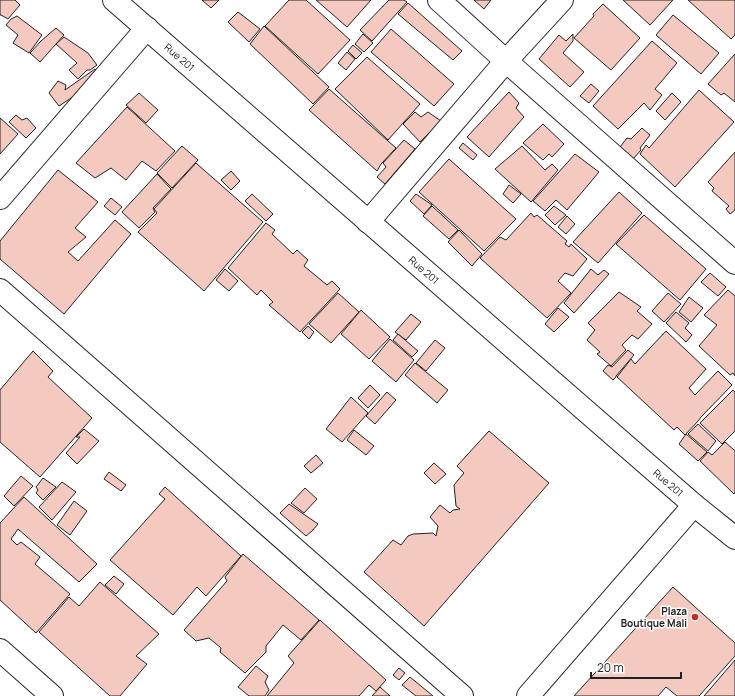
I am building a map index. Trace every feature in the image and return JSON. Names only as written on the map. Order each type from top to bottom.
[{"type":"street","name":"Rue 201","points":[[114,0],[694,505],[735,538]]},
{"type":"street","points":[[438,0],[735,262]]},
{"type":"street","points":[[368,222],[506,61],[562,0]]},
{"type":"street","points":[[0,198],[147,28]]},
{"type":"street","points":[[0,290],[462,696]]},
{"type":"street","points":[[528,696],[694,505]]},
{"type":"street","points":[[0,650],[52,696]]},
{"type":"building","points":[[0,0],[15,0],[20,5],[8,19],[0,15]]},
{"type":"building","points":[[202,0],[219,0],[211,8]]},
{"type":"building","points":[[289,0],[306,0],[350,40],[318,74],[265,26]]},
{"type":"building","points":[[316,0],[371,0],[347,27]]},
{"type":"building","points":[[389,0],[404,0],[407,2],[372,41],[360,30]]},
{"type":"building","points":[[474,0],[491,0],[484,9]]},
{"type":"building","points":[[623,0],[673,0],[650,25]]},
{"type":"building","points":[[688,0],[735,0],[735,35],[731,39]]},
{"type":"building","points":[[408,3],[462,51],[453,60],[398,14]]},
{"type":"building","points":[[603,4],[640,38],[611,70],[574,38]]},
{"type":"building","points":[[238,12],[260,29],[249,42],[228,22]]},
{"type":"building","points":[[673,15],[719,53],[701,74],[656,35]]},
{"type":"building","points":[[17,16],[42,35],[29,53],[13,43],[18,35],[6,25],[11,19]]},
{"type":"building","points":[[264,26],[329,87],[313,104],[250,44]]},
{"type":"building","points":[[56,28],[64,35],[40,62],[30,53]]},
{"type":"building","points":[[391,29],[454,84],[434,106],[371,52]]},
{"type":"building","points":[[363,34],[373,43],[364,52],[355,44]]},
{"type":"building","points":[[573,34],[573,41],[563,53],[584,72],[570,87],[539,59],[559,35],[566,41]]},
{"type":"building","points":[[64,37],[88,53],[97,65],[90,70],[87,70],[78,79],[69,70],[77,63],[56,44]]},
{"type":"building","points":[[652,41],[677,63],[655,89],[662,95],[650,110],[644,103],[618,129],[593,106]]},
{"type":"building","points":[[353,45],[362,53],[356,59],[348,51]]},
{"type":"building","points":[[347,52],[355,59],[346,70],[338,63]]},
{"type":"building","points":[[735,54],[735,102],[724,93],[721,95],[708,84]]},
{"type":"building","points":[[367,57],[420,104],[388,140],[335,89]]},
{"type":"building","points":[[95,69],[103,77],[59,106],[49,93],[58,81],[66,85],[65,90]]},
{"type":"building","points":[[591,84],[599,91],[589,103],[580,96]]},
{"type":"building","points":[[329,89],[396,148],[381,164],[377,171],[309,110]]},
{"type":"building","points":[[699,90],[734,122],[675,187],[640,154],[646,145],[649,148]]},
{"type":"building","points":[[509,92],[519,103],[516,108],[524,117],[489,157],[467,137]]},
{"type":"building","points":[[139,93],[158,110],[146,123],[126,105]]},
{"type":"building","points":[[672,93],[681,102],[665,120],[656,111]]},
{"type":"building","points":[[127,107],[175,151],[156,171],[142,161],[126,180],[111,168],[95,178],[76,163]]},
{"type":"building","points":[[415,112],[421,117],[428,112],[441,121],[420,142],[403,124]]},
{"type":"building","points":[[16,115],[22,120],[27,118],[36,128],[26,138],[9,122]]},
{"type":"building","points":[[0,118],[18,134],[0,154]]},
{"type":"building","points":[[543,124],[564,144],[552,157],[549,154],[543,160],[523,143]]},
{"type":"building","points":[[642,128],[650,135],[640,148],[641,150],[633,159],[620,147],[627,138],[631,139]]},
{"type":"building","points":[[404,140],[415,149],[385,184],[377,177],[386,167],[383,163]]},
{"type":"building","points":[[463,143],[477,155],[473,160],[459,148]]},
{"type":"building","points":[[182,146],[198,160],[172,188],[157,173]]},
{"type":"building","points":[[522,146],[545,170],[552,164],[558,170],[531,202],[495,169]]},
{"type":"building","points":[[735,152],[735,210],[730,214],[726,209],[729,206],[712,191],[714,188],[708,182]]},
{"type":"building","points":[[575,154],[599,172],[567,210],[556,200],[545,211],[533,201]]},
{"type":"building","points":[[449,159],[516,219],[484,251],[419,192]]},
{"type":"building","points":[[196,163],[263,222],[204,291],[138,232],[157,213],[154,209]]},
{"type":"building","points":[[58,170],[98,202],[75,228],[86,237],[68,252],[78,261],[115,220],[131,234],[64,314],[0,259],[0,241]]},
{"type":"building","points":[[231,171],[240,181],[231,190],[221,180]]},
{"type":"building","points":[[157,174],[171,189],[153,208],[155,212],[139,228],[122,212]]},
{"type":"building","points":[[509,185],[521,194],[513,203],[503,194]]},
{"type":"building","points":[[619,192],[642,213],[598,263],[573,242]]},
{"type":"building","points":[[252,194],[273,214],[266,221],[245,201]]},
{"type":"building","points":[[416,194],[432,205],[424,214],[410,201]]},
{"type":"building","points":[[111,198],[122,207],[115,215],[104,206]]},
{"type":"building","points":[[432,206],[458,230],[449,239],[423,216]]},
{"type":"building","points":[[554,206],[566,215],[555,225],[545,215]]},
{"type":"building","points":[[531,213],[534,217],[537,215],[567,241],[565,244],[569,247],[571,244],[587,259],[573,276],[565,273],[558,281],[571,293],[547,318],[480,258],[500,237],[506,240]]},
{"type":"building","points":[[644,215],[706,269],[680,300],[616,244]]},
{"type":"building","points":[[567,216],[575,224],[566,234],[558,227]]},
{"type":"building","points":[[266,223],[275,230],[272,234],[293,254],[297,250],[308,260],[304,266],[327,285],[332,281],[340,289],[300,332],[269,305],[273,302],[261,290],[257,295],[228,268]]},
{"type":"building","points":[[459,230],[482,254],[472,266],[448,242]]},
{"type":"building","points":[[225,269],[238,281],[229,291],[216,280]]},
{"type":"building","points":[[591,269],[598,275],[604,270],[609,274],[574,313],[564,303]]},
{"type":"building","points":[[710,273],[726,287],[718,296],[701,282]]},
{"type":"building","points":[[728,290],[735,296],[735,376],[733,373],[730,375],[699,346],[717,325],[704,315]]},
{"type":"building","points":[[619,292],[641,307],[637,311],[652,324],[638,339],[632,335],[622,345],[626,350],[611,366],[597,354],[600,352],[587,340],[595,330],[588,323]]},
{"type":"building","points":[[338,293],[359,312],[331,343],[309,324]]},
{"type":"building","points":[[668,293],[681,304],[664,322],[652,311]]},
{"type":"building","points":[[689,297],[703,308],[691,322],[679,312]]},
{"type":"building","points":[[558,308],[569,317],[554,332],[545,324]]},
{"type":"building","points":[[361,310],[390,337],[369,359],[341,334]]},
{"type":"building","points":[[676,312],[689,323],[685,328],[692,335],[686,342],[666,323]]},
{"type":"building","points":[[411,314],[421,322],[406,340],[395,332]]},
{"type":"building","points":[[308,326],[314,332],[309,339],[302,332]]},
{"type":"building","points":[[666,331],[706,369],[689,388],[695,395],[718,371],[732,385],[685,435],[677,427],[674,430],[617,377],[631,359],[635,364]]},
{"type":"building","points":[[398,334],[418,351],[412,357],[393,340]]},
{"type":"building","points":[[390,339],[414,360],[396,382],[372,361]]},
{"type":"building","points":[[435,340],[445,348],[426,371],[416,363]]},
{"type":"building","points":[[628,350],[634,355],[613,380],[603,371],[608,365],[612,367]]},
{"type":"building","points":[[33,351],[53,371],[48,377],[92,418],[40,477],[0,442],[0,390]]},
{"type":"building","points":[[415,363],[448,390],[437,403],[405,375]]},
{"type":"building","points":[[370,385],[380,395],[368,408],[358,398]]},
{"type":"building","points":[[733,390],[735,392],[735,431],[722,444],[700,423]]},
{"type":"building","points":[[387,392],[396,400],[375,424],[366,416]]},
{"type":"building","points":[[351,397],[368,413],[342,442],[326,429]]},
{"type":"building","points":[[698,424],[716,441],[708,451],[688,434]]},
{"type":"building","points":[[84,429],[99,441],[77,464],[66,453],[80,437],[76,437]]},
{"type":"building","points":[[354,430],[374,446],[366,455],[347,440]]},
{"type":"building","points":[[489,431],[549,483],[424,626],[364,572],[393,540],[401,545],[408,536],[413,534],[433,533],[436,536],[438,526],[430,517],[440,505],[450,513],[453,510],[460,509],[456,506],[454,485],[464,473],[457,466]]},
{"type":"building","points":[[686,434],[707,452],[698,461],[679,444]]},
{"type":"building","points":[[725,442],[735,450],[734,494],[700,461],[708,452],[712,455]]},
{"type":"building","points":[[316,455],[323,463],[311,473],[304,466]]},
{"type":"building","points":[[434,463],[446,474],[435,484],[424,473]]},
{"type":"building","points":[[109,472],[126,485],[121,491],[104,479]]},
{"type":"building","points":[[21,476],[33,486],[14,506],[4,496]]},
{"type":"building","points":[[43,478],[56,487],[43,500],[36,493],[38,490],[36,487]]},
{"type":"building","points":[[62,482],[76,492],[52,520],[39,507]]},
{"type":"building","points":[[165,487],[241,556],[206,596],[197,587],[173,615],[110,560],[165,499],[159,494]]},
{"type":"building","points":[[305,488],[317,499],[304,513],[291,503]]},
{"type":"building","points":[[24,497],[97,564],[79,582],[18,529],[11,539],[17,545],[21,542],[40,557],[35,564],[70,594],[36,633],[0,600],[0,523]]},
{"type":"building","points":[[74,501],[87,511],[70,535],[57,525]]},
{"type":"building","points":[[289,504],[318,524],[306,536],[280,513]]},
{"type":"building","points":[[243,554],[319,620],[301,640],[283,625],[266,646],[266,652],[245,673],[220,652],[221,648],[209,638],[196,641],[184,630],[227,581],[225,577]]},
{"type":"building","points":[[114,576],[124,584],[116,594],[105,585]]},
{"type":"building","points":[[100,582],[159,634],[136,656],[147,664],[120,696],[110,696],[39,632],[69,597],[79,606]]},
{"type":"building","points":[[673,587],[735,643],[735,656],[699,696],[677,696],[666,687],[658,696],[574,696]]},
{"type":"building","points":[[320,620],[386,680],[376,691],[369,685],[359,696],[267,696],[294,663],[288,656]]},
{"type":"building","points":[[735,660],[735,696],[704,696]]},
{"type":"building","points":[[256,666],[268,676],[265,682],[269,690],[265,696],[249,696],[238,687]]},
{"type":"building","points":[[399,668],[405,673],[399,680],[393,675]]},
{"type":"building","points":[[410,677],[433,696],[416,696],[402,685]]},
{"type":"building","points":[[380,687],[390,696],[372,696]]},
{"type":"place","name":"Plaza Boutique Mali","points":[[695,617]]}]
